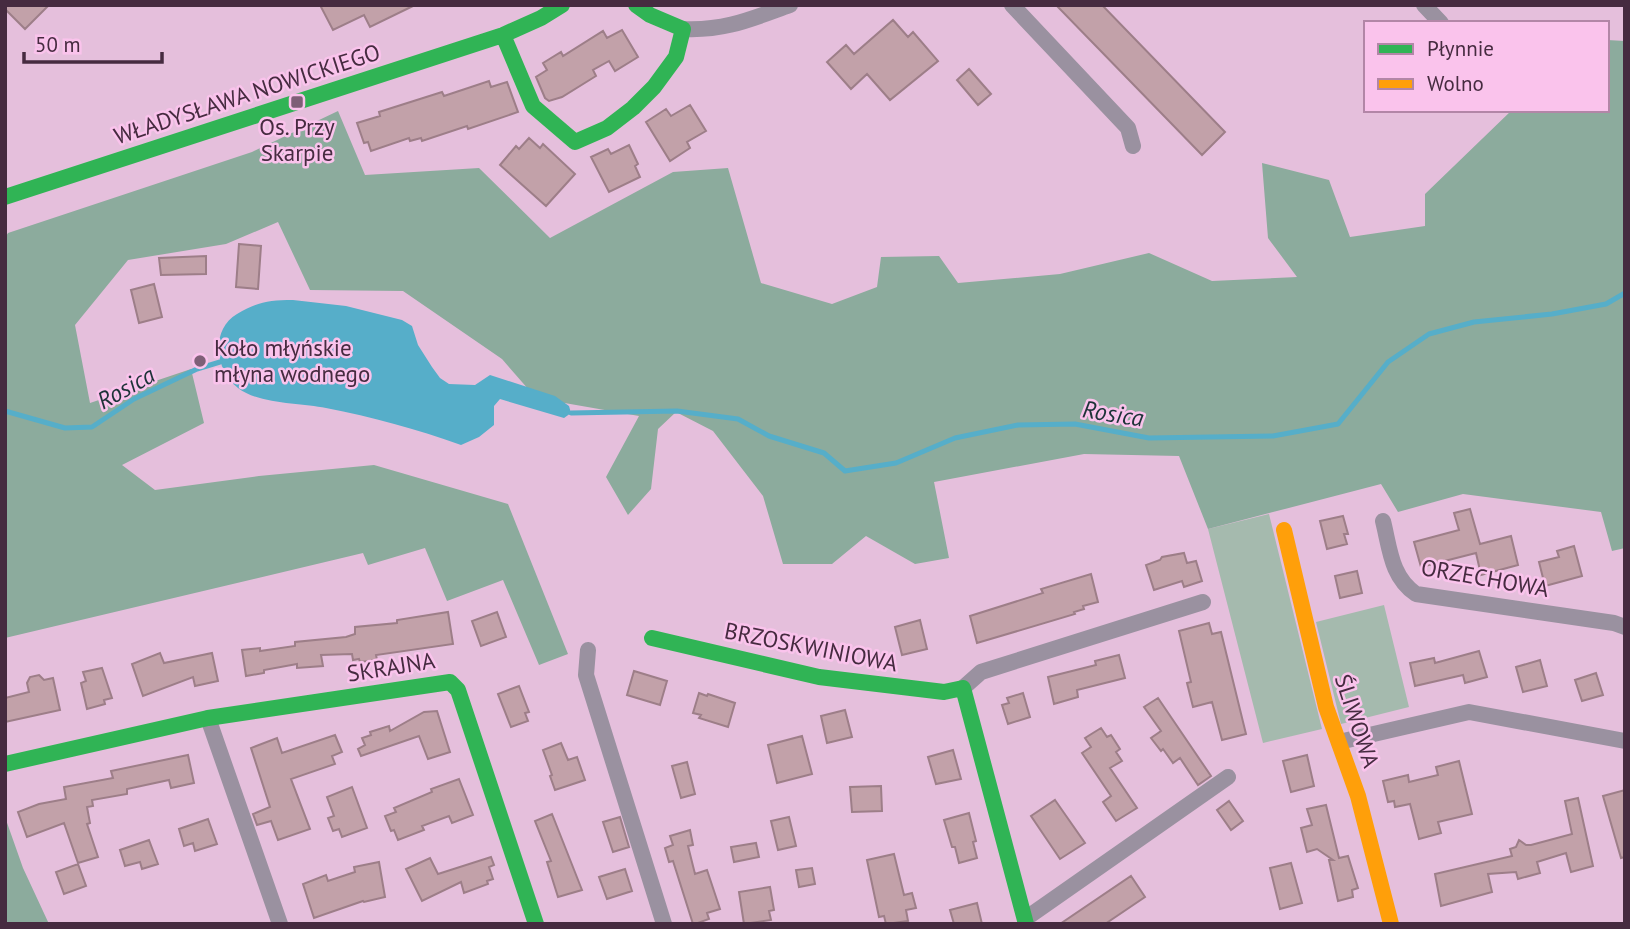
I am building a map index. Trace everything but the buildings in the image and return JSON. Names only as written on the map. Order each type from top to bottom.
[{"type":"street","name":"WŁADYSŁAWA NOWICKIEGO","points":[[5,197],[503,35],[562,5]]},
{"type":"street","points":[[636,5],[650,15],[683,29],[725,28],[790,5]]},
{"type":"street","points":[[1012,5],[1128,128],[1133,146]]},
{"type":"street","points":[[1424,5],[1439,21]]},
{"type":"street","points":[[503,35],[533,106],[575,142],[607,128],[654,87],[676,57],[683,29]]},
{"type":"street","name":"ORZECHOWA","points":[[1383,521],[1395,570],[1403,585],[1416,594],[1614,623],[1625,627]]},
{"type":"street","name":"ŚLIWOWA","points":[[1283,530],[1326,707],[1358,796],[1391,924]]},
{"type":"street","points":[[1203,602],[981,672],[963,688],[1026,921],[1228,778]]},
{"type":"street","name":"BRZOSKWINIOWA","points":[[652,638],[819,677],[944,692],[963,688]]},
{"type":"street","points":[[588,650],[586,675],[664,924]]},
{"type":"street","name":"SKRAJNA","points":[[5,764],[208,718],[450,681],[458,690],[536,924]]},
{"type":"street","points":[[1339,742],[1469,712],[1625,741]]},
{"type":"street","points":[[208,718],[280,924]]},
{"type":"green space","points":[[1609,40],[1625,41],[1625,548],[1612,551],[1601,512],[1463,494],[1398,512],[1381,484],[1208,529],[1179,456],[1084,454],[934,482],[949,558],[915,564],[866,536],[832,564],[783,564],[763,496],[713,431],[676,412],[658,429],[651,489],[628,515],[606,477],[639,416],[536,398],[502,359],[403,291],[310,290],[278,222],[226,244],[128,260],[75,325],[90,403],[191,369],[204,423],[122,465],[155,490],[259,476],[374,465],[508,504],[568,654],[539,665],[503,580],[447,601],[425,548],[368,565],[363,553],[5,638],[5,238],[8,233],[252,152],[338,111],[365,175],[479,168],[550,238],[673,172],[728,168],[761,283],[832,304],[877,287],[881,257],[939,256],[958,283],[1060,274],[1149,253],[1212,281],[1297,277],[1268,238],[1262,163],[1329,180],[1350,237],[1425,226],[1425,194],[1510,112],[1609,112]]},
{"type":"green space","points":[[1269,514],[1322,729],[1263,743],[1208,529]]},
{"type":"green space","points":[[1384,605],[1409,707],[1341,724],[1316,622]]},
{"type":"green space","points":[[5,817],[23,868],[49,924],[5,924]]},
{"type":"water","points":[[293,300],[346,306],[402,320],[412,326],[418,345],[432,367],[440,378],[449,384],[475,385],[490,375],[555,396],[569,406],[571,413],[564,418],[500,399],[494,406],[494,425],[479,437],[461,445],[360,415],[268,400],[246,393],[230,381],[224,372],[219,351],[223,330],[228,321],[237,314],[258,304]]},
{"type":"waterway","name":"Rosica","points":[[571,413],[677,411],[738,419],[769,436],[824,453],[845,471],[896,463],[955,438],[1018,425],[1075,424],[1149,438],[1273,436],[1338,424],[1388,362],[1429,334],[1474,322],[1552,314],[1606,304],[1625,293]]},
{"type":"waterway","name":"Rosica","points":[[5,411],[65,428],[92,427],[134,399],[197,369],[220,362]]},
{"type":"traffic: fast","points":[[5,197],[503,35],[562,5]]},
{"type":"traffic: fast","points":[[503,35],[533,106],[575,142],[607,128],[633,108],[654,87],[676,57],[683,29],[650,15],[636,5]]},
{"type":"traffic: fast","points":[[652,638],[819,677],[944,692],[963,688],[1026,924]]},
{"type":"traffic: fast","points":[[5,764],[208,718],[450,682],[458,690],[536,924]]},
{"type":"traffic: slow","points":[[1284,530],[1326,707],[1358,796],[1391,924]]},
{"type":"place","name":"Os. Przy Skarpie","points":[[297,102]]},
{"type":"place","name":"Koło młyńskie młyna wodnego","points":[[200,361]]}]
